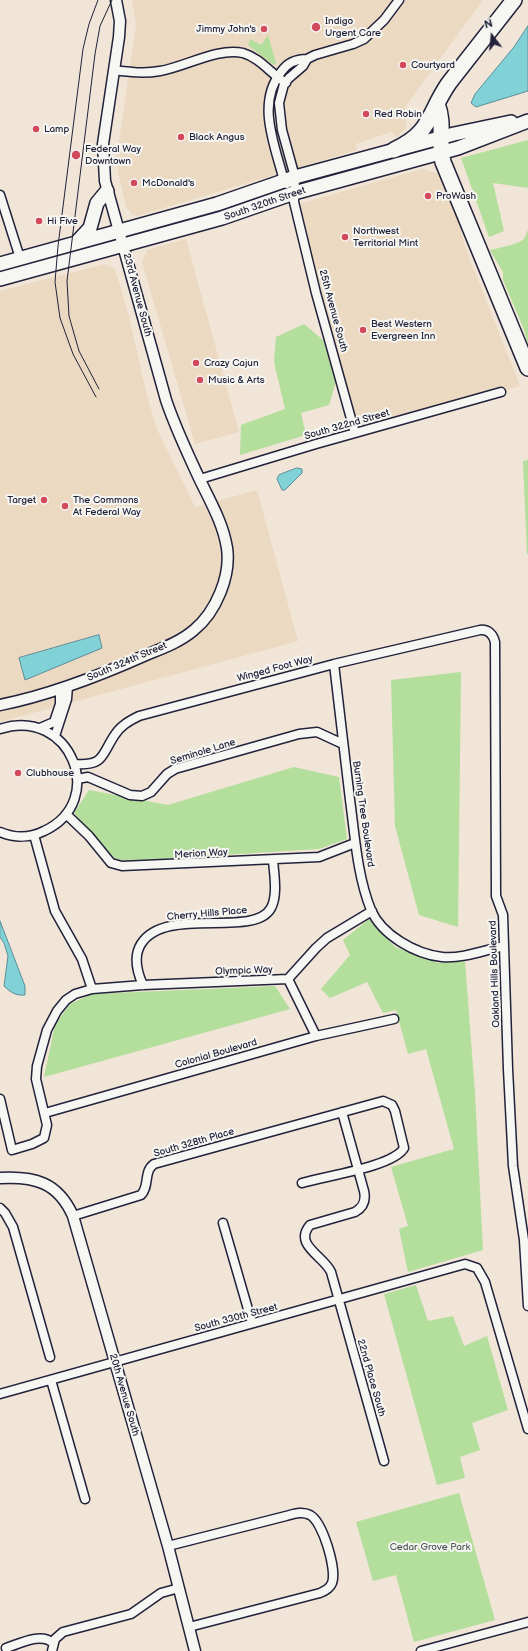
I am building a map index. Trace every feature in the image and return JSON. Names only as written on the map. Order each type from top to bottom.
[{"type":"highway","points":[[394,150],[417,137],[423,130],[449,83],[514,0]]},
{"type":"highway","points":[[437,104],[441,114],[442,137],[440,152],[528,368]]},
{"type":"main road","name":"South 320th Street","points":[[1,264],[217,204],[290,179],[394,150],[442,137],[528,118]]},
{"type":"main road","name":"South 320th Street","points":[[0,279],[222,218],[294,193],[474,143],[528,121]]},
{"type":"main road","points":[[76,243],[90,228],[97,203],[107,191]]},
{"type":"street","name":"23rd Avenue South","points":[[116,0],[120,21],[103,152],[103,171],[107,191],[162,387],[177,429],[217,515],[224,537],[227,563],[224,580]]},
{"type":"street","points":[[290,179],[279,103],[286,82],[307,59],[364,39],[376,28],[399,0]]},
{"type":"street","points":[[114,70],[135,72],[160,71],[219,54],[233,52],[243,53],[253,58],[276,77],[286,82]]},
{"type":"street","points":[[294,193],[268,115],[267,102],[276,77],[291,63],[299,59],[307,59]]},
{"type":"street","name":"25th Avenue South","points":[[294,193],[316,293],[342,380],[355,433]]},
{"type":"street","points":[[0,195],[20,258]]},
{"type":"street","name":"South 322nd Street","points":[[200,479],[500,392]]},
{"type":"street","name":"South 324th Street","points":[[0,705],[64,688],[181,640],[202,622],[218,598],[224,580]]},
{"type":"street","name":"Winged Foot Way","points":[[34,835],[50,828],[66,814],[88,777],[107,751],[114,736],[120,728],[139,716],[334,664],[480,630],[490,633],[495,642]]},
{"type":"street","name":"Oakland Hills Boulevard","points":[[495,642],[496,896],[503,915],[508,1069],[513,1158],[524,1240],[528,1306]]},
{"type":"street","name":"Burning Tree Boulevard","points":[[334,664],[358,863],[372,911],[387,931],[396,938],[405,944],[428,954],[442,957],[458,957],[504,946]]},
{"type":"street","points":[[40,728],[54,722],[64,688]]},
{"type":"street","points":[[55,736],[68,699],[64,688]]},
{"type":"street","points":[[0,729],[19,724],[40,728],[55,736],[67,748],[75,764],[78,779],[75,798]]},
{"type":"street","name":"Seminole Lane","points":[[88,777],[130,795],[142,796],[151,792],[167,774],[175,769],[299,734],[316,732],[344,744]]},
{"type":"street","points":[[75,764],[89,765],[98,762]]},
{"type":"street","points":[[78,779],[88,777]]},
{"type":"street","name":"Merion Way","points":[[66,814],[116,866],[170,866],[319,857],[355,843]]},
{"type":"street","points":[[2,833],[15,836],[34,835],[55,911],[82,959],[92,989]]},
{"type":"street","name":"Cherry Hills Place","points":[[143,985],[137,967],[137,956],[139,948],[151,932],[170,926],[247,920],[264,915],[271,909],[275,882],[273,860]]},
{"type":"street","name":"Olympic Way","points":[[0,1099],[12,1150],[32,1144],[44,1138],[47,1128],[36,1073],[47,1030],[57,1011],[66,1000],[75,994],[92,989],[143,985],[288,978],[327,938],[372,911]]},
{"type":"street","points":[[288,978],[316,1036]]},
{"type":"street","name":"Colonial Boulevard","points":[[45,1113],[316,1036],[394,1019]]},
{"type":"street","points":[[302,1182],[358,1169],[395,1157],[401,1153],[404,1148],[395,1111],[392,1105],[383,1101],[342,1112],[358,1169]]},
{"type":"street","name":"South 328th Place","points":[[73,1216],[141,1195],[146,1188],[149,1170],[154,1164],[342,1112]]},
{"type":"street","name":"22nd Place South","points":[[358,1169],[366,1196],[364,1204],[355,1212],[314,1223],[306,1232],[306,1243],[310,1250],[329,1266],[384,1461]]},
{"type":"street","name":"20th Avenue South","points":[[4,1178],[30,1178],[46,1185],[62,1198],[73,1216],[168,1546],[195,1651]]},
{"type":"street","points":[[0,1208],[5,1213],[13,1227],[50,1357]]},
{"type":"street","points":[[223,1223],[252,1323]]},
{"type":"street","name":"South 330th Street","points":[[0,1394],[252,1323],[338,1301],[465,1264],[477,1268],[483,1277],[490,1294],[528,1429]]},
{"type":"street","points":[[51,1380],[85,1499]]},
{"type":"street","points":[[168,1546],[299,1513],[312,1516],[322,1533],[331,1560],[333,1578],[330,1587],[314,1596],[189,1627]]},
{"type":"street","points":[[52,1647],[57,1636],[63,1632],[131,1614],[161,1593],[179,1588]]},
{"type":"street","points":[[421,1651],[528,1622]]},
{"type":"street","points":[[6,1648],[40,1638],[46,1638],[52,1647]]},
{"type":"shaded area","points":[[132,0],[483,0],[405,107],[406,128],[397,137],[391,132],[356,144],[357,150],[137,216],[133,215],[126,207],[118,172],[117,155],[136,25]]},
{"type":"shaded area","points":[[422,169],[440,174],[447,189],[458,219],[464,244],[520,386],[355,433],[295,205]]},
{"type":"shaded area","points":[[186,239],[239,432],[195,444],[142,262],[147,250]]},
{"type":"shaded area","name":"The Commons At Federal Way","points":[[105,264],[115,269],[129,316],[146,392],[156,427],[195,507],[257,490],[298,641],[0,722],[0,291]]},
{"type":"green space","points":[[268,35],[276,63],[274,65],[248,45],[250,39],[261,45]]},
{"type":"green space","points":[[528,140],[528,188],[493,183],[504,231],[489,237],[461,158]]},
{"type":"green space","points":[[528,230],[528,345],[523,327],[503,280],[503,272],[490,250],[518,243],[524,239]]},
{"type":"green space","points":[[304,324],[323,340],[336,381],[329,405],[301,413],[306,435],[240,455],[241,425],[285,409],[274,362],[276,337]]},
{"type":"green space","points":[[528,460],[528,554],[527,554],[523,461]]},
{"type":"green space","points":[[461,672],[458,927],[419,915],[395,826],[391,680]]},
{"type":"green space","points":[[294,767],[339,777],[347,839],[319,849],[126,861],[114,858],[74,813],[89,790],[168,805]]},
{"type":"green space","points":[[369,919],[395,947],[438,963],[465,961],[475,1093],[483,1250],[408,1272],[399,1229],[408,1226],[391,1167],[454,1149],[426,1049],[408,1054],[396,1010],[383,1013],[367,982],[330,998],[321,989],[350,955],[343,940]]},
{"type":"green space","points":[[275,986],[290,1009],[44,1077],[55,1025],[70,1004],[92,994]]},
{"type":"green space","points":[[416,1285],[428,1321],[453,1316],[464,1346],[487,1336],[508,1410],[472,1423],[480,1450],[460,1457],[465,1478],[437,1485],[384,1294]]},
{"type":"green space","name":"Cedar Grove Park","points":[[459,1493],[495,1620],[414,1642],[396,1575],[373,1581],[356,1522]]},
{"type":"water","points":[[528,26],[528,91],[476,107],[471,103],[475,94],[514,47]]},
{"type":"water","points":[[297,468],[302,469],[302,473],[285,490],[282,490],[277,479],[279,475]]},
{"type":"water","points":[[99,635],[102,648],[25,680],[19,658]]},
{"type":"water","points":[[0,921],[25,986],[25,995],[13,993],[4,986],[8,956],[4,943],[0,937]]},
{"type":"tram line","points":[[96,397],[73,354],[60,318],[55,282],[58,246],[83,49],[89,24],[98,0]]},
{"type":"tram line","points":[[99,389],[79,351],[69,316],[67,281],[95,54],[100,26],[112,0]]},
{"type":"place","name":"Indigo Urgent Care","points":[[316,27]]},
{"type":"place","name":"Jimmy John's","points":[[264,29]]},
{"type":"place","name":"Courtyard","points":[[403,65]]},
{"type":"place","name":"Red Robin","points":[[366,114]]},
{"type":"place","name":"Lamp","points":[[36,129]]},
{"type":"place","name":"Black Angus","points":[[181,137]]},
{"type":"place","name":"Federal Way Downtown","points":[[76,155]]},
{"type":"place","name":"McDonald's","points":[[134,183]]},
{"type":"place","name":"ProWash","points":[[428,196]]},
{"type":"place","name":"Hi Five","points":[[39,221]]},
{"type":"place","name":"Northwest Territorial Mint","points":[[345,237]]},
{"type":"place","name":"Best Western Evergreen Inn","points":[[363,330]]},
{"type":"place","name":"Crazy Cajun","points":[[196,363]]},
{"type":"place","name":"Music & Arts","points":[[200,380]]},
{"type":"place","name":"Target","points":[[44,500]]},
{"type":"place","name":"The Commons At Federal Way","points":[[65,506]]},
{"type":"place","name":"Clubhouse","points":[[18,773]]}]
